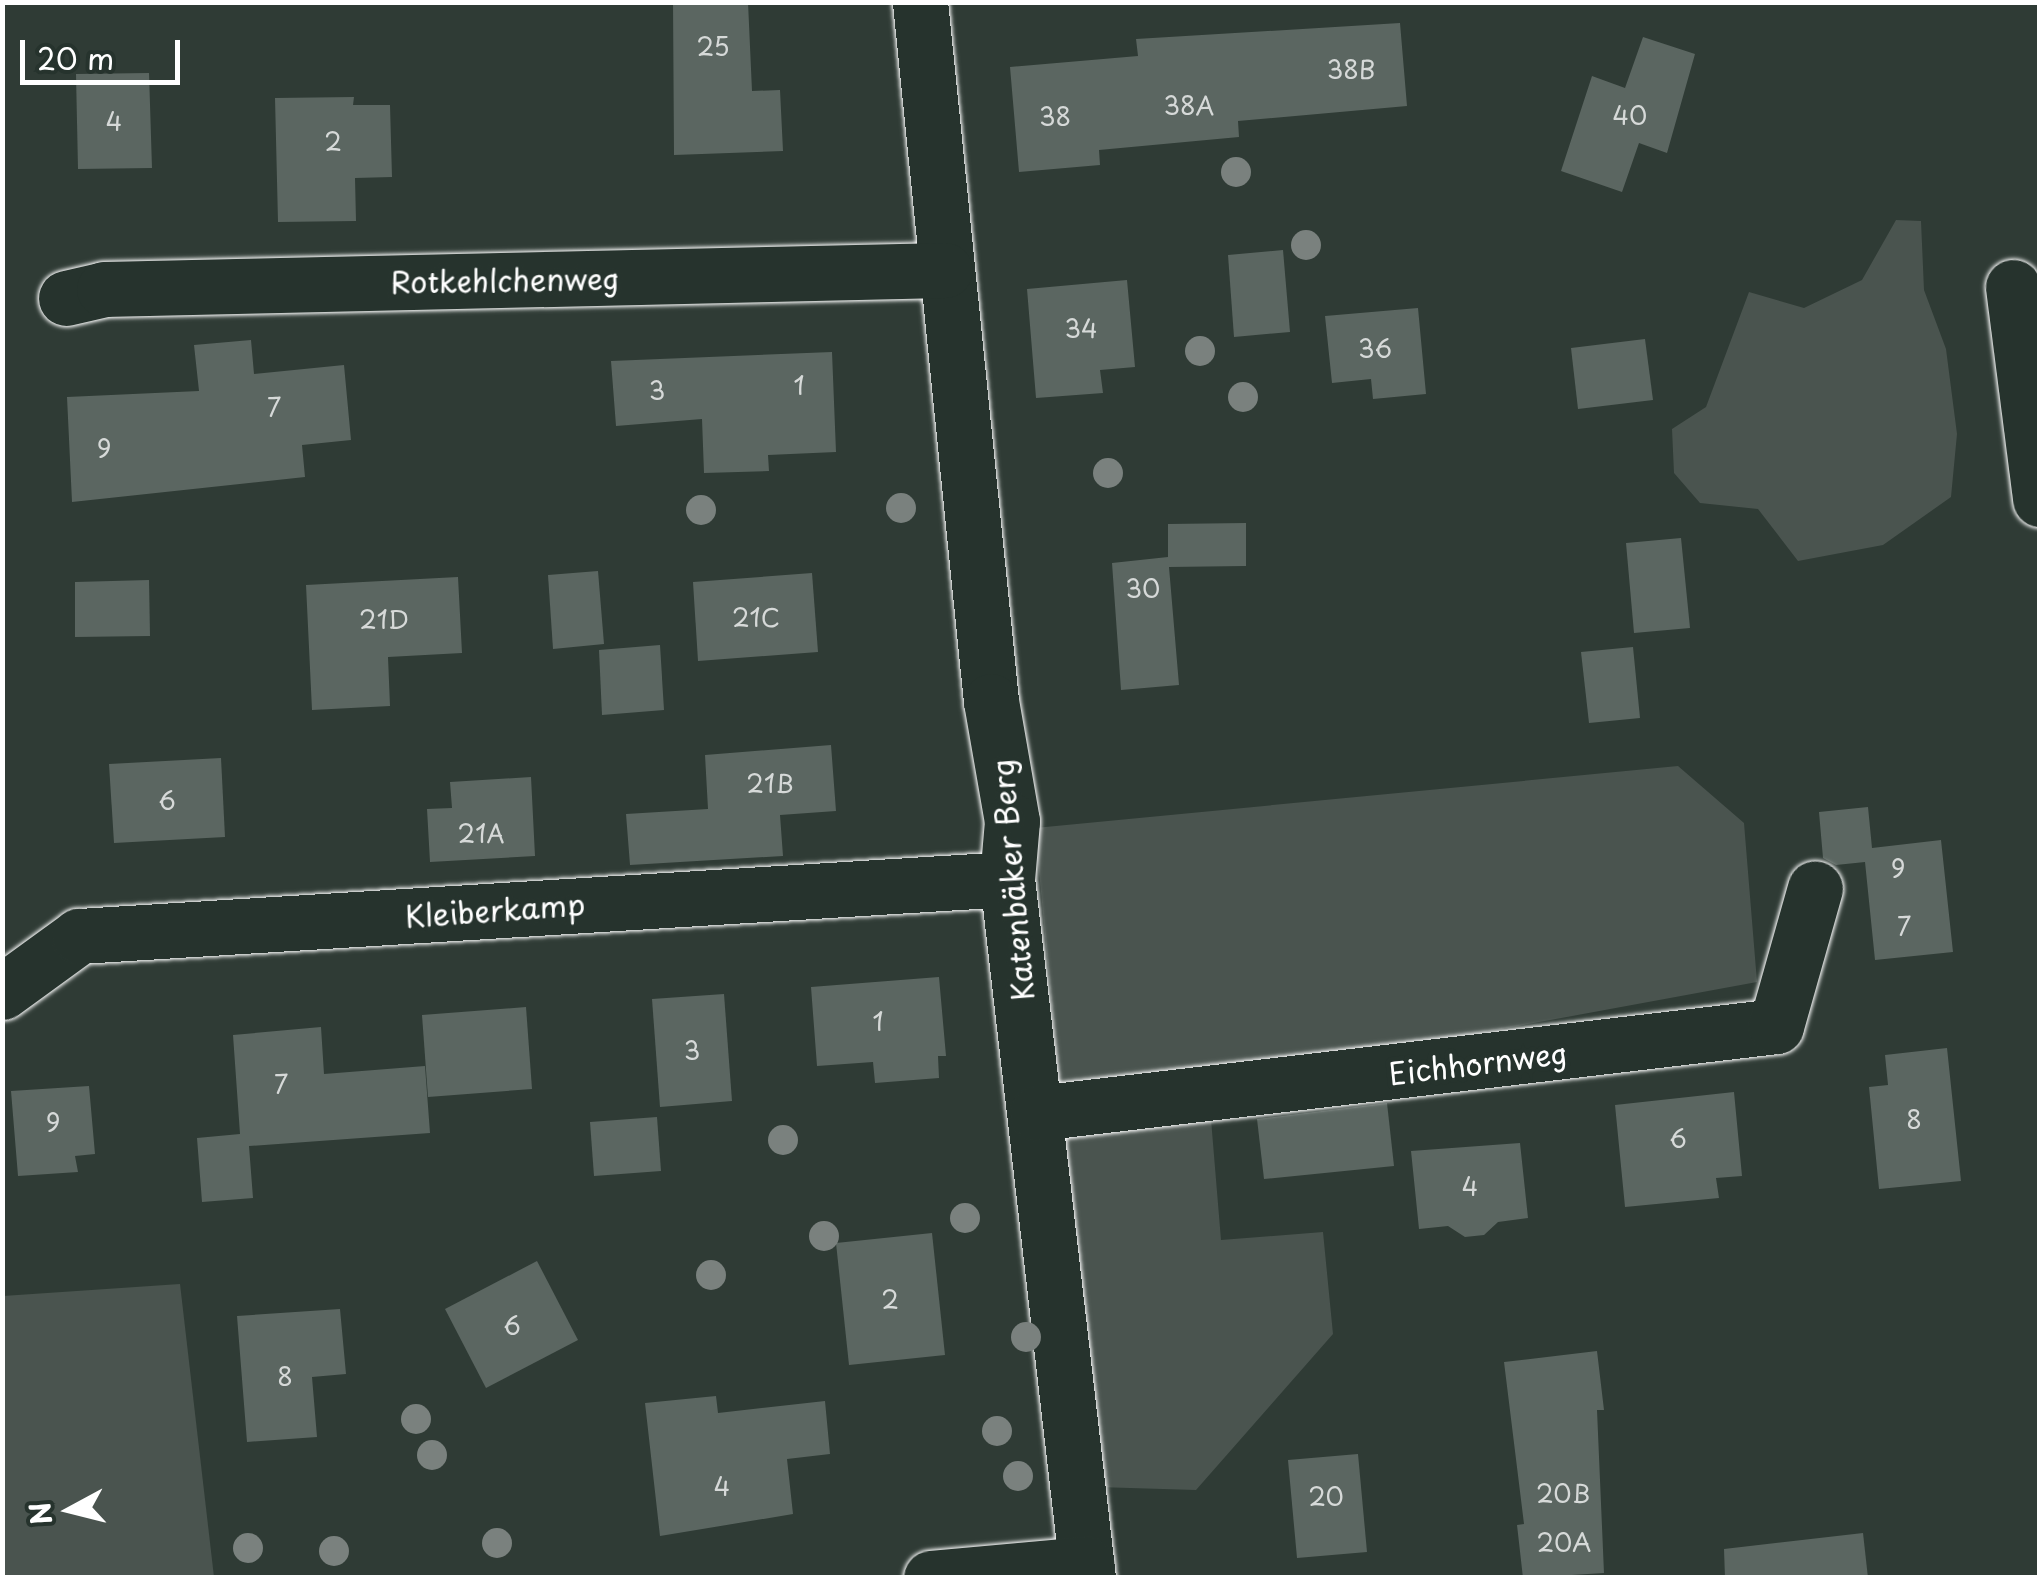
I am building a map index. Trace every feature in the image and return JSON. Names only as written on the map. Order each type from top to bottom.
[{"type":"street","name":"Katenbäker Berg","points":[[920,2],[991,701],[1012,821],[1007,878],[1087,1571]]},
{"type":"street","name":"Rotkehlchenweg","points":[[66,298],[104,289],[946,270]]},
{"type":"street","points":[[2014,287],[2040,499]]},
{"type":"street","name":"Kleiberkamp","points":[[2,992],[79,936],[1007,878]]},
{"type":"street","name":"Eichhornweg","points":[[1037,1113],[1776,1026],[1816,888]]},
{"type":"street","points":[[931,1578],[1087,1571]]},
{"type":"shaded area","points":[[1896,220],[1921,221],[1924,290],[1946,349],[1957,434],[1951,497],[1883,545],[1798,561],[1758,509],[1700,503],[1674,473],[1672,429],[1706,407],[1749,292],[1804,308],[1862,280]]},
{"type":"shaded area","points":[[1678,766],[1744,823],[1757,982],[1208,1083],[1221,1240],[1323,1232],[1333,1334],[1196,1490],[1097,1487],[1035,828]]},
{"type":"shaded area","points":[[180,1284],[214,1577],[3,1577],[3,1296]]},
{"type":"building","points":[[673,2],[748,2],[752,91],[780,90],[783,151],[674,155]]},
{"type":"building","points":[[1400,23],[1407,106],[1238,121],[1239,137],[1099,150],[1100,165],[1019,172],[1010,67],[1138,56],[1136,39]]},
{"type":"building","points":[[1643,37],[1695,54],[1667,153],[1639,143],[1622,192],[1561,171],[1592,76],[1625,88]]},
{"type":"building","points":[[149,73],[152,168],[78,169],[76,74]]},
{"type":"building","points":[[354,97],[353,105],[390,105],[392,177],[355,178],[356,221],[278,222],[275,98]]},
{"type":"building","points":[[1283,250],[1290,332],[1234,337],[1228,255]]},
{"type":"building","points":[[1127,280],[1135,367],[1100,370],[1103,393],[1036,398],[1027,289]]},
{"type":"building","points":[[1418,308],[1426,394],[1373,399],[1371,379],[1332,383],[1325,316]]},
{"type":"building","points":[[1645,339],[1653,400],[1578,409],[1571,348]]},
{"type":"building","points":[[251,340],[254,374],[344,365],[351,440],[302,445],[305,477],[72,502],[67,397],[199,391],[194,345]]},
{"type":"building","points":[[832,352],[836,452],[768,455],[769,471],[704,473],[702,419],[616,426],[611,361]]},
{"type":"building","points":[[1246,523],[1246,566],[1169,567],[1179,685],[1121,690],[1112,563],[1168,557],[1168,524]]},
{"type":"building","points":[[1681,538],[1690,628],[1634,633],[1626,543]]},
{"type":"building","points":[[598,571],[604,644],[553,649],[548,575]]},
{"type":"building","points":[[812,573],[818,652],[698,661],[693,582]]},
{"type":"building","points":[[458,577],[462,653],[388,657],[390,706],[312,710],[306,585]]},
{"type":"building","points":[[149,580],[150,636],[75,637],[75,582]]},
{"type":"building","points":[[660,645],[664,710],[602,715],[599,650]]},
{"type":"building","points":[[1633,647],[1640,718],[1589,723],[1581,652]]},
{"type":"building","points":[[831,745],[836,811],[780,815],[783,856],[630,865],[626,814],[708,809],[705,755]]},
{"type":"building","points":[[221,758],[225,837],[114,843],[109,764]]},
{"type":"building","points":[[531,777],[535,856],[430,862],[427,809],[452,808],[450,782]]},
{"type":"building","points":[[1868,807],[1872,848],[1941,840],[1953,952],[1875,960],[1865,862],[1836,865],[1823,858],[1819,812]]},
{"type":"building","points":[[939,977],[946,1056],[938,1056],[939,1078],[875,1083],[873,1062],[817,1066],[811,987]]},
{"type":"building","points":[[724,994],[732,1101],[660,1107],[652,999]]},
{"type":"building","points":[[526,1007],[532,1089],[428,1097],[422,1015]]},
{"type":"building","points":[[321,1027],[324,1074],[425,1066],[430,1133],[249,1146],[253,1198],[202,1202],[197,1138],[240,1134],[233,1035]]},
{"type":"building","points":[[1947,1048],[1961,1181],[1879,1189],[1869,1087],[1888,1085],[1885,1055]]},
{"type":"building","points":[[89,1086],[95,1154],[75,1156],[78,1172],[18,1176],[11,1091]]},
{"type":"building","points":[[1734,1092],[1742,1176],[1716,1178],[1719,1198],[1625,1207],[1615,1105]]},
{"type":"building","points":[[1387,1103],[1394,1166],[1264,1179],[1257,1119]]},
{"type":"building","points":[[657,1117],[661,1171],[594,1176],[590,1122]]},
{"type":"building","points":[[1520,1143],[1528,1218],[1498,1222],[1484,1235],[1465,1237],[1448,1226],[1419,1229],[1411,1151]]},
{"type":"building","points":[[932,1233],[945,1355],[849,1365],[836,1243]]},
{"type":"building","points":[[537,1261],[578,1340],[486,1388],[445,1309]]},
{"type":"building","points":[[340,1309],[346,1374],[312,1377],[317,1437],[247,1442],[237,1316]]},
{"type":"building","points":[[1597,1351],[1604,1410],[1597,1410],[1604,1573],[1523,1578],[1517,1525],[1524,1524],[1504,1362]]},
{"type":"building","points":[[716,1396],[718,1413],[825,1401],[830,1454],[787,1459],[793,1514],[660,1536],[645,1403]]},
{"type":"building","points":[[1358,1454],[1367,1552],[1297,1558],[1288,1460]]},
{"type":"building","points":[[1863,1533],[1868,1578],[1725,1578],[1724,1549]]}]
